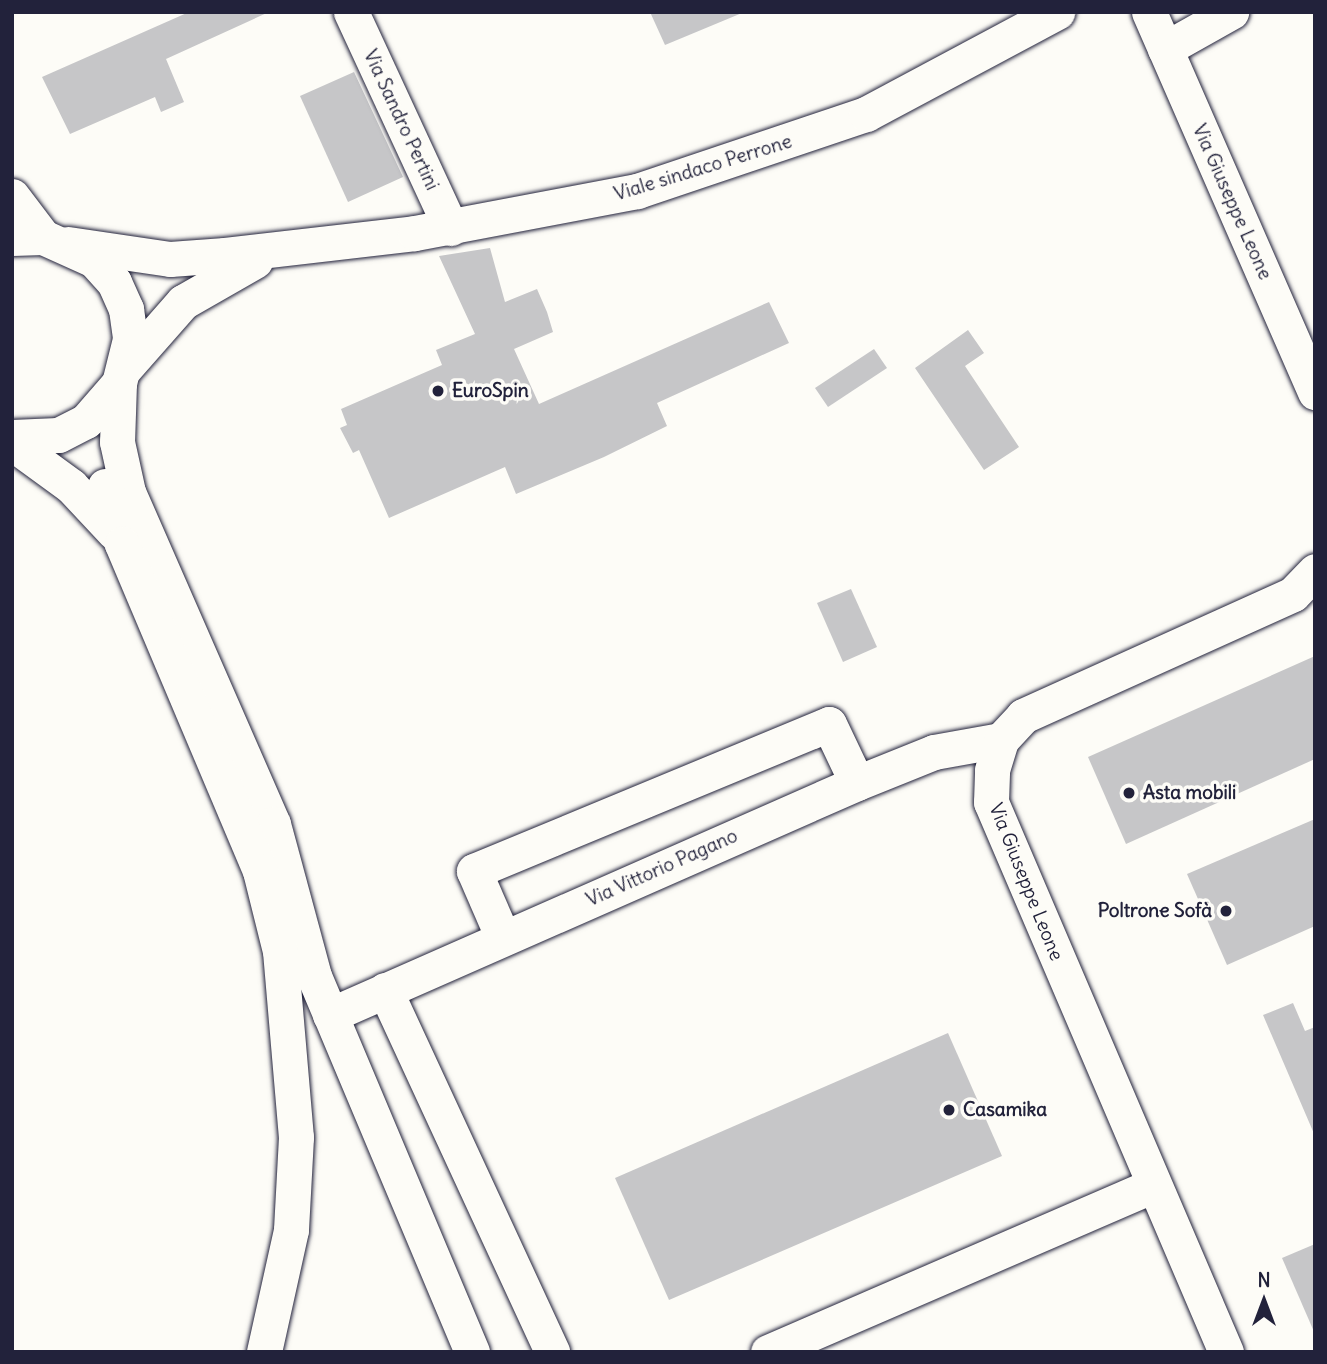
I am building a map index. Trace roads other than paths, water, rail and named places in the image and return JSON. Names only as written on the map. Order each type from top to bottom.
[{"type":"street","name":"Via Sandro Pertini","points":[[351,12],[451,228]]},
{"type":"street","name":"Viale sindaco Perrone","points":[[41,240],[170,259],[451,228],[637,191],[752,156],[866,114],[1057,12]]},
{"type":"street","name":"Via Giuseppe Leone","points":[[1149,12],[1315,392]]},
{"type":"street","points":[[1165,49],[1231,12]]},
{"type":"street","points":[[12,196],[41,240],[94,260],[114,282],[126,309],[130,339],[101,469],[122,544],[260,871],[280,951],[296,1137],[290,1230],[264,1352]]},
{"type":"street","name":"Viale sindaco Perrone","points":[[12,437],[58,435],[86,421],[118,384],[167,318],[211,281],[247,263],[323,243]]},
{"type":"street","points":[[118,384],[117,442],[128,492],[273,824],[314,976],[472,1352]]},
{"type":"street","points":[[12,443],[71,486],[122,544]]},
{"type":"street","points":[[1001,740],[1023,716],[1293,594],[1315,571]]},
{"type":"street","points":[[503,938],[474,871],[830,724],[857,783]]},
{"type":"street","name":"Via Giuseppe Leone","points":[[1001,740],[991,802],[1226,1352]]},
{"type":"street","name":"Via Vittorio Pagano","points":[[330,1015],[857,783],[934,752],[1001,740]]},
{"type":"street","points":[[385,990],[552,1352]]},
{"type":"street","points":[[768,1352],[1153,1185]]},
{"type":"place","name":"EuroSpin","points":[[438,391]]},
{"type":"place","name":"Asta mobili","points":[[1129,793]]},
{"type":"place","name":"Poltrone Sofà","points":[[1226,911]]},
{"type":"place","name":"Casamika","points":[[949,1110]]}]
